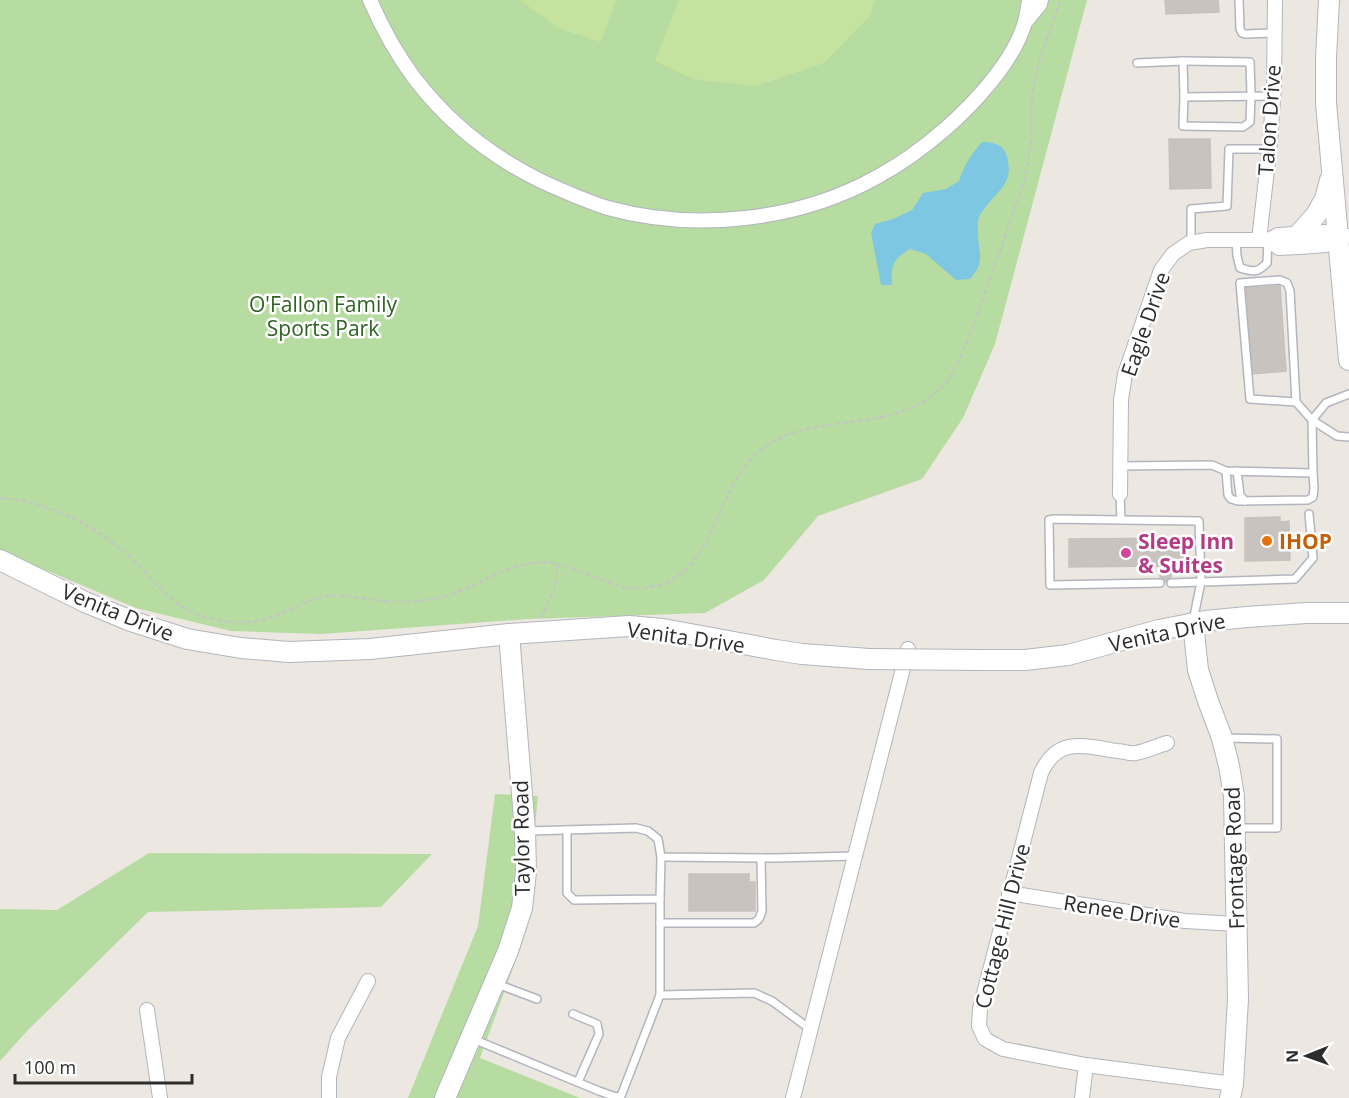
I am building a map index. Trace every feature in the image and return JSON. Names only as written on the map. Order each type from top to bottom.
[{"type":"street","points":[[370,0],[395,49],[415,79],[465,131],[494,154],[549,185],[608,208],[668,219],[693,220],[773,214],[826,200],[877,178],[909,158],[955,120],[995,77],[1009,57],[1026,21],[1041,0]]},
{"type":"street","points":[[1026,21],[1029,0]]},
{"type":"street","name":"Talon Drive","points":[[1263,240],[1273,96],[1275,0]]},
{"type":"street","points":[[1329,0],[1326,103],[1332,171],[1343,236],[1349,360]]},
{"type":"street","points":[[1299,234],[1316,215],[1325,199],[1332,171]]},
{"type":"street","points":[[1191,243],[1207,240],[1263,240],[1278,235],[1325,232],[1343,236]]},
{"type":"street","points":[[1263,240],[1279,248],[1299,247],[1326,245],[1343,236]]},
{"type":"street","name":"Eagle Drive","points":[[1120,494],[1122,400],[1125,374],[1161,270],[1173,254],[1191,243]]},
{"type":"street","name":"Venita Drive","points":[[0,560],[85,602],[131,621],[187,639],[241,648],[289,652],[370,649],[509,634],[629,626],[663,629],[793,652],[869,659],[1025,660],[1068,655],[1193,623],[1306,613],[1349,613]]},
{"type":"street","name":"Frontage Road","points":[[1193,623],[1198,670],[1222,738],[1234,796],[1238,999],[1231,1091]]},
{"type":"street","name":"Taylor Road","points":[[445,1098],[508,951],[522,908],[526,872],[525,831],[509,634]]},
{"type":"street","points":[[793,1098],[908,649]]},
{"type":"street","name":"Cottage Hill Drive","points":[[1167,743],[1134,753],[1077,746],[1065,747],[1054,753],[1046,762],[1041,773],[1009,893],[980,1009],[979,1026],[985,1039],[1003,1049],[1231,1091]]},
{"type":"street","name":"Renee Drive","points":[[1009,893],[1185,921],[1236,924]]},
{"type":"street","points":[[329,1098],[329,1077],[338,1038],[368,981]]},
{"type":"street","points":[[147,1010],[160,1098]]},
{"type":"street","points":[[1082,1098],[1086,1065]]},
{"type":"lane","points":[[1239,0],[1242,33],[1274,33]]},
{"type":"lane","points":[[1137,63],[1183,61],[1250,62],[1250,122],[1243,127],[1183,126],[1183,61]]},
{"type":"lane","points":[[1184,97],[1273,96]]},
{"type":"lane","points":[[1191,243],[1191,209],[1227,206],[1229,149],[1269,149]]},
{"type":"lane","points":[[1236,240],[1240,268],[1253,272],[1260,270],[1267,263],[1263,240]]},
{"type":"lane","points":[[1253,272],[1254,282]]},
{"type":"lane","points":[[1296,402],[1250,399],[1245,306],[1240,283],[1280,279],[1287,283],[1290,291],[1292,335],[1289,353],[1296,402],[1312,420],[1337,436],[1349,437]]},
{"type":"lane","points":[[1281,302],[1290,301]]},
{"type":"lane","points":[[1282,320],[1291,319]]},
{"type":"lane","points":[[1284,336],[1292,335]]},
{"type":"lane","points":[[1226,471],[1228,495],[1231,499],[1238,501],[1308,501],[1313,496],[1314,488],[1312,420],[1326,403],[1349,394]]},
{"type":"lane","points":[[1120,466],[1212,465],[1226,471],[1312,473]]},
{"type":"lane","points":[[1238,471],[1240,495],[1245,501]]},
{"type":"lane","points":[[1120,494],[1121,520]]},
{"type":"lane","points":[[1171,583],[1295,579],[1313,558],[1309,514]]},
{"type":"lane","points":[[1160,583],[1050,585],[1048,520],[1199,521],[1201,582],[1193,623]]},
{"type":"lane","points":[[1222,738],[1277,739],[1277,828],[1235,828]]},
{"type":"lane","points":[[471,1038],[616,1097],[621,1096],[660,995],[661,857],[658,839],[648,831],[636,828],[525,831]]},
{"type":"lane","points":[[567,830],[567,893],[569,897],[574,900],[660,899]]},
{"type":"lane","points":[[661,857],[855,856]]},
{"type":"lane","points":[[660,923],[754,923],[759,919],[762,911],[761,858]]},
{"type":"lane","points":[[494,983],[537,999]]},
{"type":"lane","points":[[660,995],[753,993],[772,1001],[810,1029]]},
{"type":"lane","points":[[573,1014],[597,1024],[599,1034],[578,1082]]},
{"type":"path","points":[[0,498],[35,503],[87,524],[121,548],[173,602],[204,618],[222,621],[240,623],[259,621],[310,601],[331,596],[398,602],[435,599],[448,596],[501,571],[536,562],[572,568],[615,586],[631,589],[665,583],[682,574],[696,559],[737,476],[751,458],[765,446],[786,434],[801,430],[900,413],[928,399],[949,380],[965,349],[1023,184],[1028,164],[1032,94],[1036,72],[1060,0]]},
{"type":"path","points":[[540,622],[555,588],[558,565]]},
{"type":"green space","name":"O'Fallon Family Sports Park","points":[[0,0],[1087,0],[995,344],[963,418],[922,479],[818,516],[764,580],[705,613],[527,619],[321,634],[231,631],[136,608],[0,551]]},
{"type":"green space","points":[[520,0],[616,0],[601,42],[558,28]]},
{"type":"green space","points":[[679,0],[875,0],[869,17],[824,63],[756,86],[693,79],[655,61]]},
{"type":"green space","points":[[495,794],[538,796],[523,941],[480,1058],[580,1098],[408,1098],[478,926]]},
{"type":"green space","points":[[149,853],[432,854],[381,907],[148,912],[28,1030],[0,1061],[0,909],[57,910]]},
{"type":"water","points":[[982,142],[994,143],[1001,147],[1006,153],[1009,166],[1003,186],[980,214],[978,234],[980,260],[975,272],[970,279],[956,280],[926,254],[910,249],[894,263],[892,285],[881,285],[871,233],[875,224],[912,210],[923,193],[946,189],[959,181],[968,160]]},
{"type":"building","points":[[1165,0],[1218,0],[1219,12],[1166,14]]},
{"type":"building","points":[[1169,139],[1210,139],[1211,188],[1170,189]]},
{"type":"building","points":[[1280,286],[1286,371],[1253,374],[1246,288]]},
{"type":"building","name":"IHOP","points":[[1280,517],[1280,522],[1289,521],[1290,560],[1245,561],[1245,518]]},
{"type":"building","name":"Sleep Inn & Suites","points":[[1183,538],[1183,572],[1171,572],[1171,577],[1166,582],[1160,577],[1159,566],[1069,567],[1069,539]]},
{"type":"building","points":[[689,874],[749,874],[749,882],[755,882],[755,911],[689,911]]},
{"type":"place","name":"IHOP","points":[[1267,541]]},
{"type":"place","name":"Sleep Inn & Suites","points":[[1126,553]]}]
